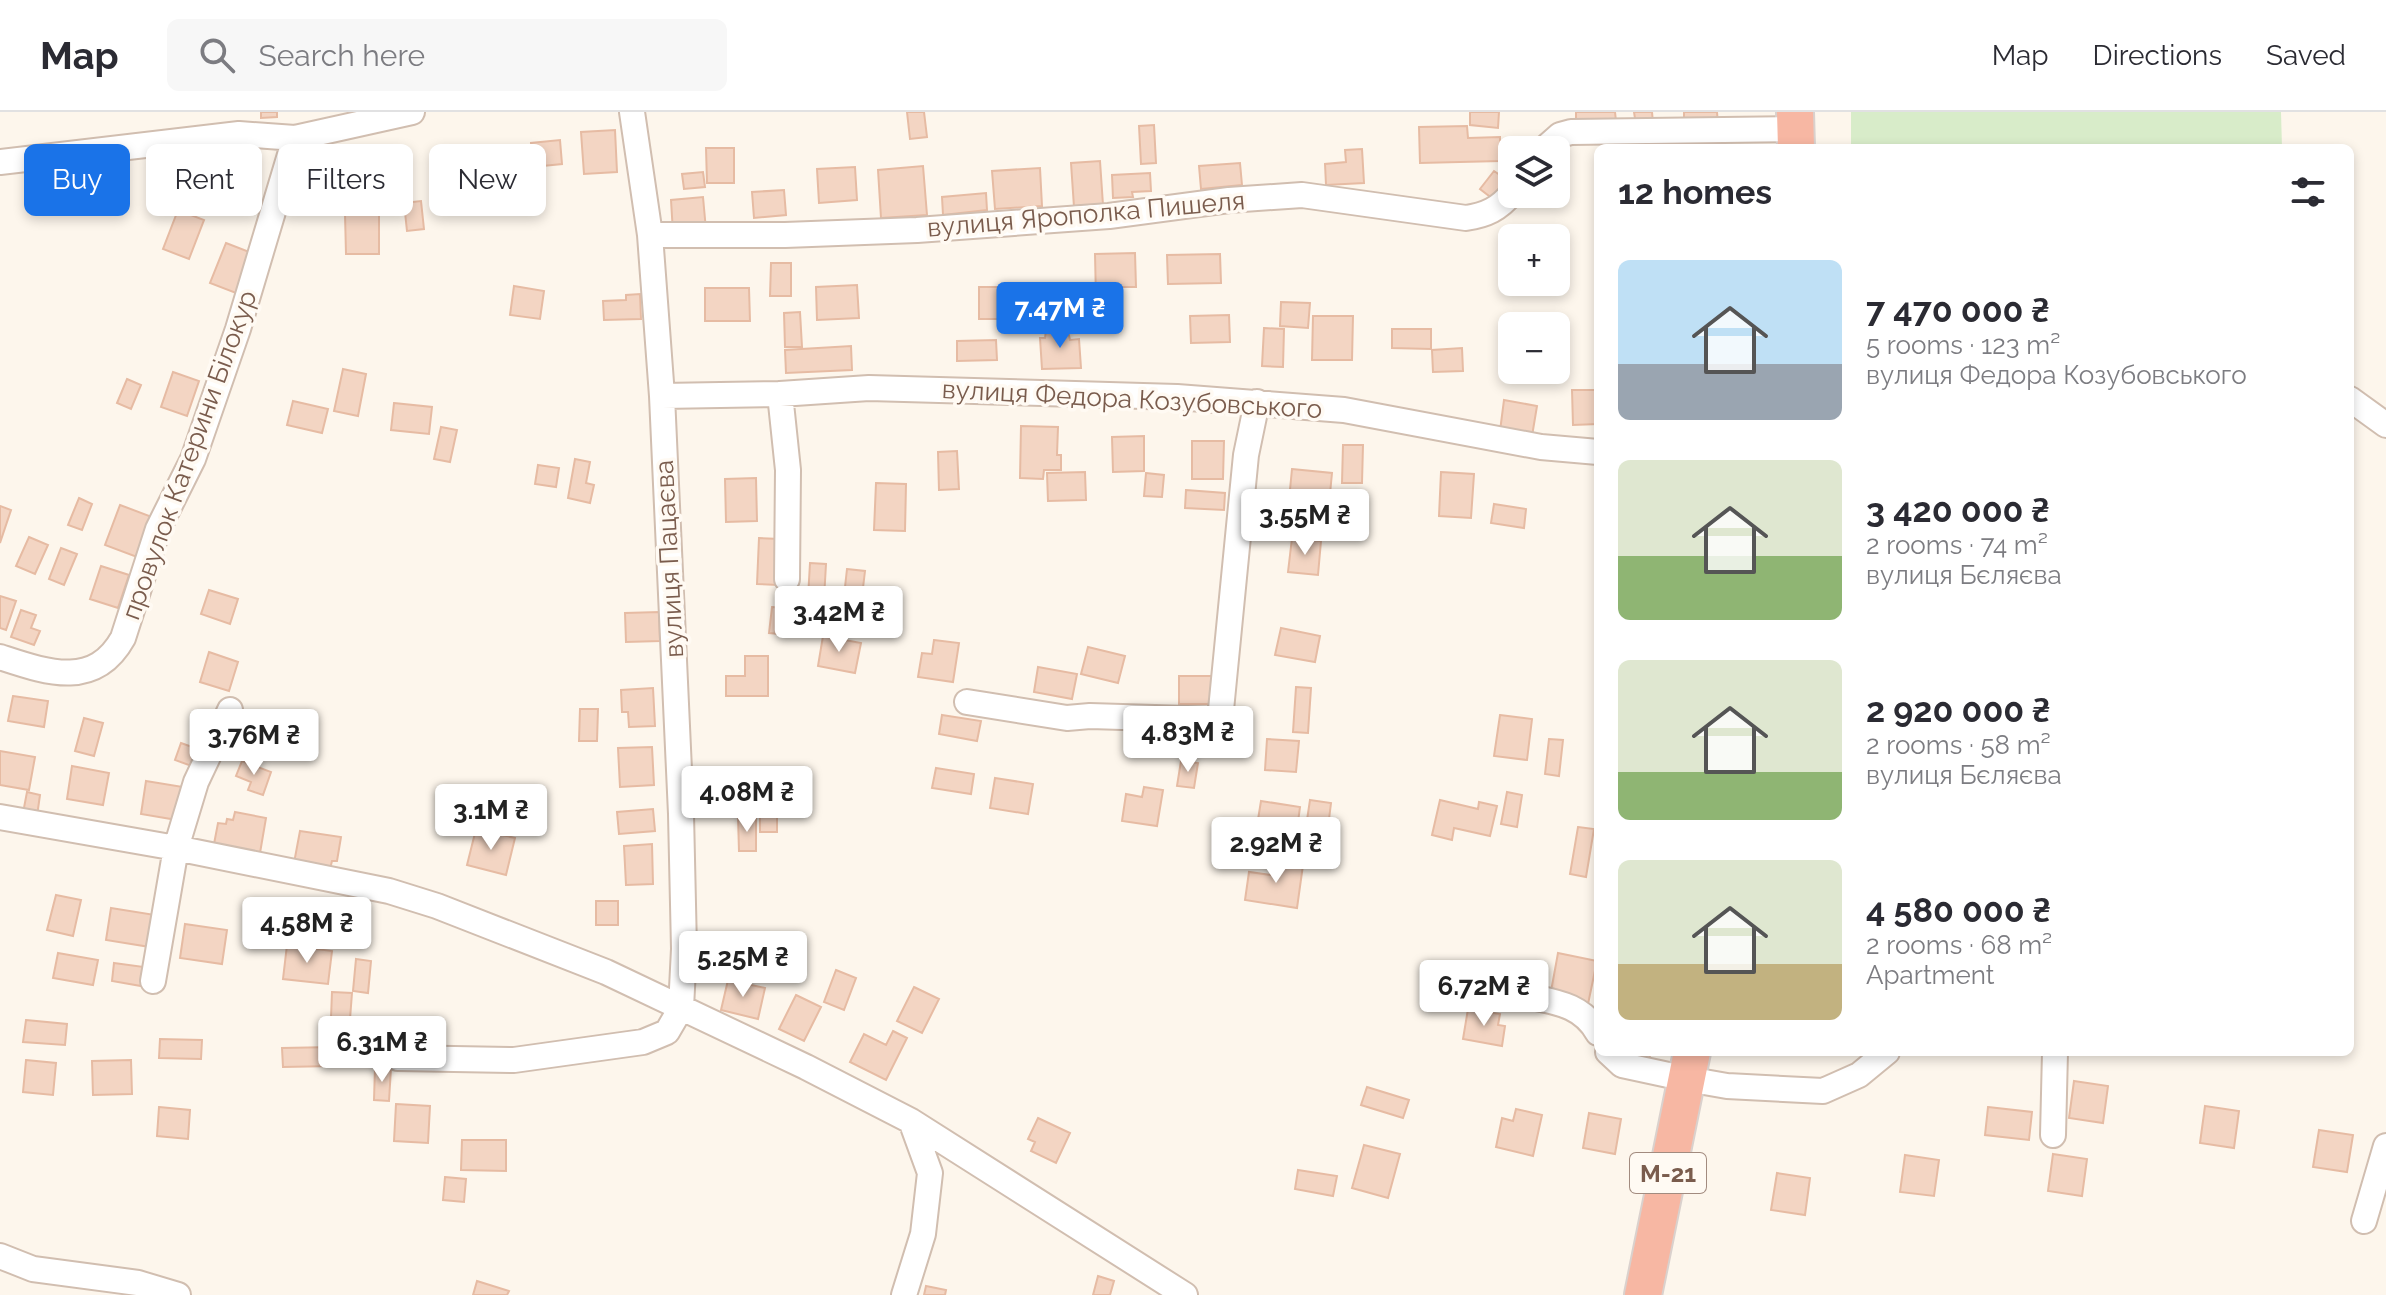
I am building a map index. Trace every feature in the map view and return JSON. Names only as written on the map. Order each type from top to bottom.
[{"type":"highway","name":"М-21","points":[[1643,1295],[1689,1066]]},
{"type":"street","points":[[0,162],[239,134],[295,138],[412,112]]},
{"type":"street","name":"вулиця Пацаєва","points":[[632,112],[650,235],[662,396],[681,814],[684,949],[681,1008]]},
{"type":"street","points":[[1559,136],[1571,132],[1795,130]]},
{"type":"street","name":"провулок Катерини Білокур","points":[[0,657],[52,672],[76,673],[101,665],[118,647],[158,529],[193,459],[238,329],[295,138]]},
{"type":"street","name":"вулиця Ярополка Пишеля","points":[[650,235],[785,235],[917,230],[1109,216],[1229,200],[1302,195],[1466,218],[1483,215],[1498,207]]},
{"type":"street","name":"вулиця Федора Козубовського","points":[[662,396],[780,394],[869,388],[1177,397],[1344,410],[1541,447],[1594,452]]},
{"type":"street","points":[[780,394],[788,470],[787,579]]},
{"type":"street","points":[[967,702],[1067,718],[1220,720],[1246,455],[1257,402]]},
{"type":"street","points":[[2354,402],[2386,425]]},
{"type":"street","points":[[153,981],[176,848],[196,782],[230,710]]},
{"type":"street","points":[[0,817],[176,848],[389,891],[437,906],[606,972],[806,1067],[911,1121],[1185,1295]]},
{"type":"street","points":[[1522,995],[1582,1012],[1594,1026]]},
{"type":"street","points":[[398,1058],[514,1060],[643,1042],[667,1032],[681,1008]]},
{"type":"street","points":[[1612,1056],[1622,1065],[1689,1066],[1727,1086],[1823,1091],[1859,1075],[1882,1056]]},
{"type":"street","points":[[2053,1135],[2055,1056]]},
{"type":"street","points":[[904,1295],[923,1234],[930,1173],[911,1121]]},
{"type":"street","points":[[2364,1221],[2386,1146]]},
{"type":"street","points":[[0,1256],[33,1269],[138,1283],[178,1295]]},
{"type":"green space","points":[[1851,112],[2281,112],[2282,144],[1851,144]]},
{"type":"building","points":[[261,112],[277,112],[277,117],[261,118]]},
{"type":"building","points":[[907,112],[924,112],[927,137],[910,139]]},
{"type":"building","points":[[1470,112],[1499,112],[1498,128],[1470,125]]},
{"type":"building","points":[[1576,112],[1615,112],[1616,121],[1576,123]]},
{"type":"building","points":[[1634,112],[1652,112],[1653,123],[1636,125]]},
{"type":"building","points":[[1684,112],[1717,112],[1718,125],[1684,125]]},
{"type":"building","points":[[1154,125],[1156,163],[1141,164],[1139,126]]},
{"type":"building","points":[[1467,126],[1468,138],[1498,137],[1498,161],[1420,163],[1419,127]]},
{"type":"building","points":[[615,130],[617,172],[584,174],[581,132]]},
{"type":"building","points":[[560,140],[562,164],[546,166],[546,144],[531,143]]},
{"type":"building","points":[[706,148],[734,148],[734,183],[707,183]]},
{"type":"building","points":[[1362,149],[1364,183],[1326,185],[1325,164],[1346,162],[1345,150]]},
{"type":"building","points":[[1100,161],[1103,205],[1074,207],[1071,163]]},
{"type":"building","points":[[1240,163],[1242,185],[1201,189],[1199,166]]},
{"type":"building","points":[[923,166],[927,215],[881,218],[878,170]]},
{"type":"building","points":[[855,167],[857,200],[819,203],[817,169]]},
{"type":"building","points":[[1040,168],[1042,206],[995,209],[992,171]]},
{"type":"building","points":[[1494,171],[1498,174],[1498,192],[1493,199],[1480,189]]},
{"type":"building","points":[[703,172],[705,187],[684,189],[682,174]]},
{"type":"building","points":[[1150,173],[1151,191],[1132,192],[1133,197],[1113,198],[1112,175]]},
{"type":"building","points":[[784,190],[786,215],[754,218],[752,192]]},
{"type":"building","points":[[986,193],[987,210],[943,215],[942,197]]},
{"type":"building","points":[[703,197],[706,230],[673,233],[671,200]]},
{"type":"building","points":[[421,201],[424,229],[407,231],[405,216],[413,216],[413,202]]},
{"type":"building","points":[[176,216],[194,216],[204,220],[189,259],[163,249]]},
{"type":"building","points":[[345,216],[379,216],[379,254],[346,254]]},
{"type":"building","points":[[226,243],[252,253],[236,293],[210,283]]},
{"type":"building","points":[[1135,253],[1136,287],[1120,287],[1120,299],[1096,299],[1095,254]]},
{"type":"building","points":[[1220,254],[1221,283],[1168,284],[1167,255]]},
{"type":"building","points":[[771,263],[791,263],[791,296],[770,296]]},
{"type":"building","points":[[857,285],[859,318],[817,320],[816,287]]},
{"type":"building","points":[[514,286],[544,291],[540,319],[510,315]]},
{"type":"building","points":[[979,287],[1016,287],[1016,319],[979,319]]},
{"type":"building","points":[[705,288],[749,288],[750,321],[705,321]]},
{"type":"building","points":[[640,294],[641,319],[604,320],[603,301],[626,300],[626,295]]},
{"type":"building","points":[[1281,302],[1310,303],[1308,328],[1280,326]]},
{"type":"building","points":[[800,312],[802,347],[785,347],[784,313]]},
{"type":"building","points":[[1229,315],[1230,342],[1191,343],[1190,316]]},
{"type":"building","points":[[1313,316],[1353,316],[1352,360],[1312,360]]},
{"type":"building","points":[[1062,326],[1068,331],[1070,340],[1079,339],[1081,368],[1042,369],[1040,338],[1045,338],[1046,330]]},
{"type":"building","points":[[1264,328],[1284,329],[1283,367],[1262,366]]},
{"type":"building","points":[[1392,329],[1431,329],[1431,349],[1392,348]]},
{"type":"building","points":[[996,340],[997,360],[957,361],[957,341]]},
{"type":"building","points":[[851,346],[852,370],[786,373],[785,350]]},
{"type":"building","points":[[1462,348],[1463,371],[1433,372],[1432,350]]},
{"type":"building","points":[[343,369],[366,374],[358,416],[334,411]]},
{"type":"building","points":[[173,372],[199,381],[187,416],[161,407]]},
{"type":"building","points":[[127,379],[141,385],[131,409],[117,403]]},
{"type":"building","points":[[1572,390],[1594,390],[1594,424],[1573,425]]},
{"type":"building","points":[[1504,400],[1537,406],[1532,436],[1500,431]]},
{"type":"building","points":[[293,401],[328,409],[322,433],[287,425]]},
{"type":"building","points":[[394,403],[432,407],[429,434],[391,430]]},
{"type":"building","points":[[1021,426],[1058,427],[1057,455],[1061,455],[1061,470],[1044,470],[1043,479],[1020,478]]},
{"type":"building","points":[[441,427],[457,430],[450,462],[434,459]]},
{"type":"building","points":[[1144,436],[1144,471],[1113,472],[1112,437]]},
{"type":"building","points":[[1192,441],[1224,441],[1223,479],[1192,479]]},
{"type":"building","points":[[1343,445],[1363,445],[1362,483],[1342,483]]},
{"type":"building","points":[[957,451],[959,489],[939,490],[938,452]]},
{"type":"building","points":[[575,459],[590,462],[586,483],[594,485],[590,503],[568,498]]},
{"type":"building","points":[[538,465],[559,468],[556,487],[535,484]]},
{"type":"building","points":[[1292,469],[1332,473],[1329,504],[1289,500]]},
{"type":"building","points":[[1085,472],[1086,500],[1048,501],[1047,473]]},
{"type":"building","points":[[1441,472],[1474,474],[1471,518],[1439,516]]},
{"type":"building","points":[[1146,473],[1164,475],[1162,497],[1144,496]]},
{"type":"building","points":[[756,478],[757,521],[726,522],[725,479]]},
{"type":"building","points":[[876,483],[906,484],[905,531],[874,530]]},
{"type":"building","points":[[1186,490],[1225,493],[1224,510],[1185,508]]},
{"type":"building","points":[[79,498],[92,504],[82,530],[68,525]]},
{"type":"building","points":[[1494,504],[1526,509],[1524,528],[1491,523]]},
{"type":"building","points":[[120,505],[152,517],[137,557],[105,545]]},
{"type":"building","points":[[0,506],[11,510],[0,543]]},
{"type":"building","points":[[1281,508],[1311,514],[1308,528],[1279,523]]},
{"type":"building","points":[[29,537],[48,545],[35,574],[16,566]]},
{"type":"building","points":[[759,538],[780,539],[778,585],[757,584]]},
{"type":"building","points":[[1292,538],[1321,541],[1318,575],[1288,572]]},
{"type":"building","points":[[61,548],[77,554],[64,585],[49,579]]},
{"type":"building","points":[[810,563],[826,564],[824,599],[808,598]]},
{"type":"building","points":[[101,566],[129,575],[118,608],[90,599]]},
{"type":"building","points":[[847,569],[865,571],[860,613],[831,609],[833,595],[844,596]]},
{"type":"building","points":[[209,590],[238,599],[230,624],[201,614]]},
{"type":"building","points":[[0,596],[16,601],[6,630],[0,628]]},
{"type":"building","points":[[772,607],[794,609],[791,635],[769,633]]},
{"type":"building","points":[[21,610],[36,615],[31,628],[40,631],[34,645],[11,637]]},
{"type":"building","points":[[659,612],[660,641],[626,642],[625,613]]},
{"type":"building","points":[[1281,628],[1320,636],[1315,662],[1275,655]]},
{"type":"building","points":[[823,636],[861,643],[855,673],[818,666]]},
{"type":"building","points":[[934,640],[959,643],[953,682],[918,677],[922,653],[932,654]]},
{"type":"building","points":[[1088,647],[1125,656],[1118,683],[1081,674]]},
{"type":"building","points":[[209,652],[238,662],[229,691],[200,682]]},
{"type":"building","points":[[745,656],[768,656],[768,696],[726,696],[726,676],[745,676]]},
{"type":"building","points":[[1038,667],[1077,674],[1072,699],[1034,692]]},
{"type":"building","points":[[1179,676],[1218,676],[1218,704],[1179,704]]},
{"type":"building","points":[[1296,687],[1311,688],[1308,733],[1293,732]]},
{"type":"building","points":[[653,688],[655,726],[629,727],[628,712],[622,712],[621,690]]},
{"type":"building","points":[[13,696],[48,701],[44,727],[8,721]]},
{"type":"building","points":[[580,709],[598,709],[597,741],[579,741]]},
{"type":"building","points":[[942,715],[981,721],[977,741],[939,734]]},
{"type":"building","points":[[1500,715],[1532,719],[1527,760],[1494,756]]},
{"type":"building","points":[[84,718],[103,723],[94,756],[75,751]]},
{"type":"building","points":[[1267,739],[1299,741],[1296,772],[1265,770]]},
{"type":"building","points":[[1549,739],[1563,740],[1559,776],[1545,774]]},
{"type":"building","points":[[181,743],[206,752],[200,769],[175,760]]},
{"type":"building","points":[[652,747],[654,785],[620,787],[618,748]]},
{"type":"building","points":[[0,751],[35,757],[29,790],[0,785]]},
{"type":"building","points":[[242,761],[271,772],[263,795],[248,790],[251,782],[236,776]]},
{"type":"building","points":[[1181,761],[1198,763],[1194,788],[1177,786]]},
{"type":"building","points":[[72,766],[109,773],[103,805],[67,799]]},
{"type":"building","points":[[936,768],[974,774],[971,794],[932,788]]},
{"type":"building","points":[[754,770],[755,808],[721,809],[721,771]]},
{"type":"building","points":[[995,778],[1033,784],[1028,814],[990,808]]},
{"type":"building","points":[[146,781],[183,787],[177,820],[141,814]]},
{"type":"building","points":[[1144,787],[1163,790],[1157,826],[1122,821],[1126,794],[1142,797]]},
{"type":"building","points":[[27,792],[40,795],[37,816],[23,813]]},
{"type":"building","points":[[1507,792],[1522,795],[1517,827],[1501,824]]},
{"type":"building","points":[[760,795],[777,795],[777,832],[760,832]]},
{"type":"building","points":[[1310,800],[1331,803],[1326,843],[1304,840]]},
{"type":"building","points":[[1440,800],[1478,809],[1479,802],[1497,806],[1490,836],[1454,828],[1452,840],[1432,835]]},
{"type":"building","points":[[1261,801],[1300,807],[1296,837],[1256,832]]},
{"type":"building","points":[[653,809],[655,831],[619,834],[617,812]]},
{"type":"building","points":[[235,812],[266,818],[260,853],[214,844],[218,823],[226,824],[227,819],[233,820]]},
{"type":"building","points":[[738,817],[756,817],[756,851],[739,851]]},
{"type":"building","points":[[1578,827],[1594,829],[1586,877],[1570,874]]},
{"type":"building","points":[[476,829],[515,838],[506,875],[467,865]]},
{"type":"building","points":[[300,831],[341,837],[337,861],[332,861],[330,869],[294,863]]},
{"type":"building","points":[[652,844],[653,884],[626,885],[624,846]]},
{"type":"building","points":[[1273,861],[1303,865],[1297,908],[1245,900],[1249,872],[1271,875]]},
{"type":"building","points":[[56,895],[81,900],[73,936],[47,930]]},
{"type":"building","points":[[596,901],[618,901],[618,925],[596,925]]},
{"type":"building","points":[[111,908],[155,915],[150,947],[106,940]]},
{"type":"building","points":[[185,924],[227,930],[222,964],[180,958]]},
{"type":"building","points":[[753,935],[789,945],[781,975],[744,965]]},
{"type":"building","points":[[287,945],[332,951],[328,984],[283,979]]},
{"type":"building","points":[[58,953],[98,960],[93,985],[53,978]]},
{"type":"building","points":[[1558,953],[1594,960],[1588,1004],[1550,997]]},
{"type":"building","points":[[356,959],[371,961],[368,993],[353,991]]},
{"type":"building","points":[[114,963],[144,967],[141,986],[112,981]]},
{"type":"building","points":[[836,970],[856,978],[844,1010],[824,1002]]},
{"type":"building","points":[[728,980],[765,988],[758,1019],[721,1010]]},
{"type":"building","points":[[914,987],[939,999],[922,1033],[897,1021]]},
{"type":"building","points":[[332,992],[352,993],[350,1019],[331,1018]]},
{"type":"building","points":[[796,995],[821,1007],[804,1041],[779,1029]]},
{"type":"building","points":[[1468,1009],[1500,1014],[1498,1025],[1505,1026],[1502,1046],[1463,1039]]},
{"type":"building","points":[[26,1020],[67,1024],[65,1045],[23,1042]]},
{"type":"building","points":[[893,1031],[907,1038],[886,1080],[850,1062],[864,1034],[886,1045]]},
{"type":"building","points":[[160,1039],[202,1040],[201,1059],[159,1058]]},
{"type":"building","points":[[333,1047],[333,1066],[283,1067],[282,1048]]},
{"type":"building","points":[[1630,1056],[1650,1056],[1647,1066],[1629,1061]]},
{"type":"building","points":[[26,1060],[56,1063],[53,1095],[23,1092]]},
{"type":"building","points":[[131,1060],[132,1094],[93,1095],[92,1061]]},
{"type":"building","points":[[375,1067],[391,1068],[389,1101],[374,1100]]},
{"type":"building","points":[[2074,1081],[2108,1086],[2103,1123],[2069,1118]]},
{"type":"building","points":[[1367,1087],[1409,1100],[1403,1118],[1361,1105]]},
{"type":"building","points":[[396,1104],[430,1106],[428,1143],[394,1141]]},
{"type":"building","points":[[2205,1106],[2239,1111],[2234,1148],[2200,1143]]},
{"type":"building","points":[[159,1107],[190,1110],[188,1139],[157,1136]]},
{"type":"building","points":[[1988,1107],[2032,1112],[2029,1140],[1985,1135]]},
{"type":"building","points":[[1516,1109],[1542,1115],[1533,1156],[1496,1147],[1502,1118],[1513,1121]]},
{"type":"building","points":[[1589,1113],[1621,1119],[1615,1154],[1583,1148]]},
{"type":"building","points":[[1038,1118],[1070,1133],[1056,1163],[1031,1151],[1035,1142],[1028,1139]]},
{"type":"building","points":[[2319,1130],[2353,1135],[2347,1172],[2313,1167]]},
{"type":"building","points":[[462,1140],[506,1140],[506,1171],[461,1170]]},
{"type":"building","points":[[1364,1145],[1400,1154],[1388,1198],[1352,1188]]},
{"type":"building","points":[[2053,1154],[2087,1159],[2082,1196],[2048,1191]]},
{"type":"building","points":[[1905,1155],[1939,1160],[1934,1196],[1900,1192]]},
{"type":"building","points":[[1298,1170],[1337,1176],[1333,1196],[1295,1189]]},
{"type":"building","points":[[1777,1173],[1810,1178],[1805,1215],[1771,1210]]},
{"type":"building","points":[[445,1177],[466,1179],[464,1202],[443,1200]]},
{"type":"building","points":[[1098,1276],[1114,1281],[1110,1295],[1093,1295]]},
{"type":"building","points":[[477,1281],[509,1291],[507,1295],[473,1295]]},
{"type":"building","points":[[926,1286],[946,1290],[945,1295],[924,1295]]}]
